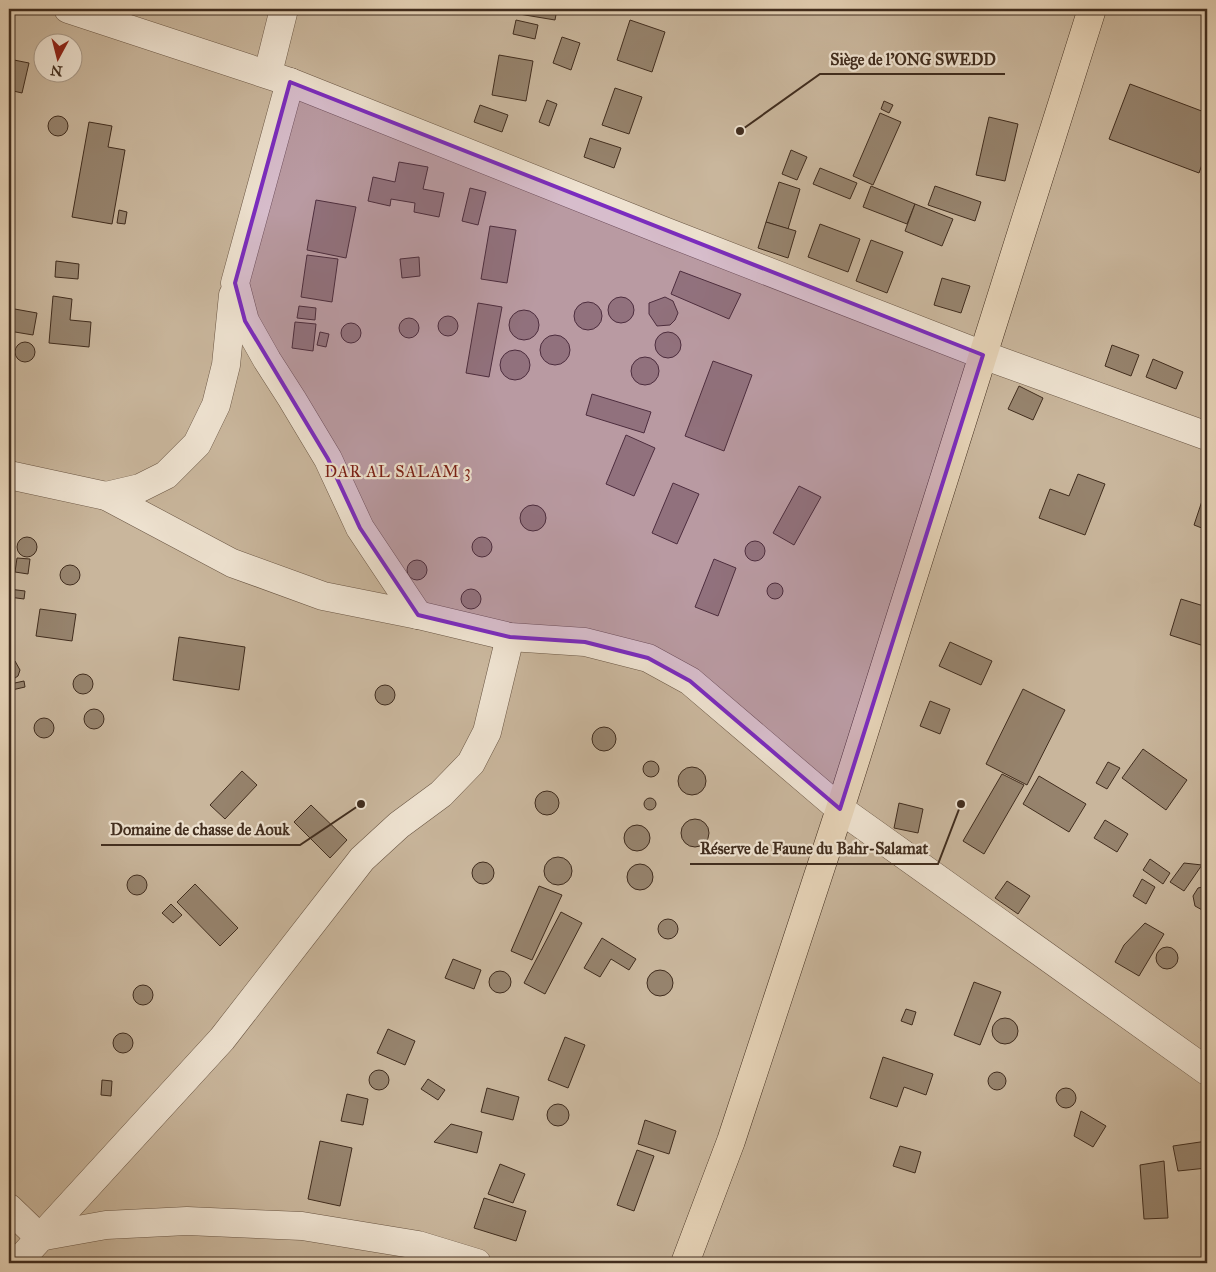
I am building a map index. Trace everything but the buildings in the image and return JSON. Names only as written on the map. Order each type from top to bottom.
[{"type":"main road","points":[[685,1263],[731,1141],[840,809],[1092,9]]},
{"type":"street","points":[[68,9],[279,78],[983,355],[1207,436]]},
{"type":"street","points":[[106,496],[140,488],[166,475],[197,444],[216,405],[226,365],[235,283],[279,78],[284,9]]},
{"type":"street","points":[[235,283],[245,321],[328,459],[360,528],[418,615]]},
{"type":"street","points":[[9,475],[106,496],[241,566],[323,596],[418,615],[510,637],[585,642],[648,658],[690,681],[840,809],[1207,1071]]},
{"type":"street","points":[[17,1263],[222,1039],[362,859],[399,825],[441,794],[471,763],[487,732],[510,637]]},
{"type":"street","points":[[9,1208],[40,1237]]},
{"type":"street","points":[[40,1237],[106,1225],[160,1222],[187,1221],[302,1226],[418,1245],[477,1263]]},
{"type":"highlighted area","points":[[290,82],[983,355],[840,809],[690,681],[648,658],[585,642],[510,637],[418,615],[360,528],[328,459],[245,321],[235,283]]},
{"type":"shaded area","points":[[9,9],[1207,9],[1207,1263],[9,1263]]},
{"type":"place","name":"Siège de l'ONG SWEDD","points":[[740,131]]},
{"type":"place","name":"Domaine de chasse de Aouk","points":[[361,804]]},
{"type":"place","name":"Réserve de Faune du Bahr-Salamat","points":[[961,804]]},
{"type":"district","name":"DAR AL SALAM 3","points":[[398,471]]}]
